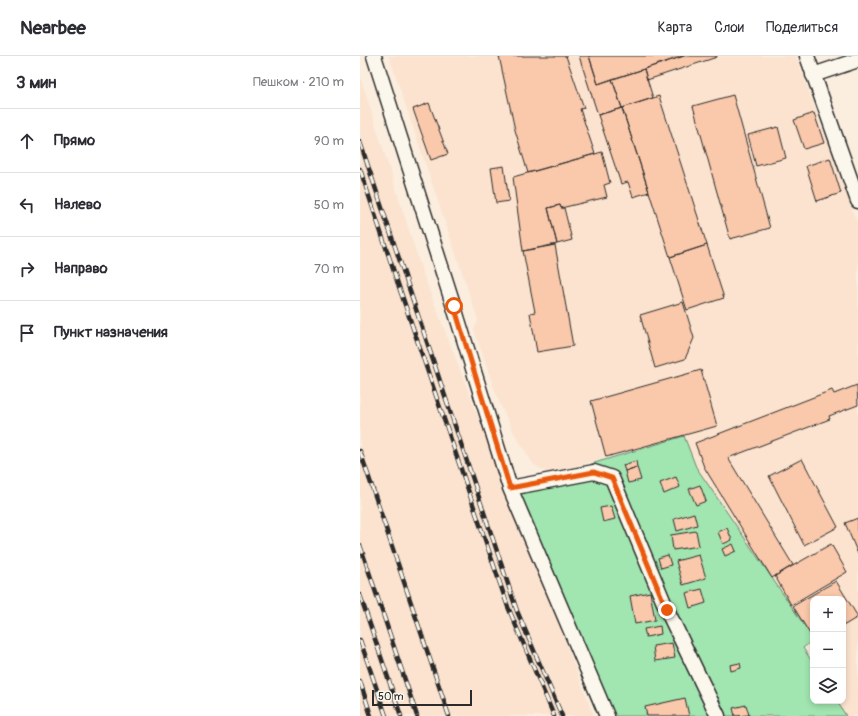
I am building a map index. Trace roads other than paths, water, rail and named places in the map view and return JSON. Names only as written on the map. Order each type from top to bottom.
[{"type":"street","points":[[374,56],[454,306],[510,488],[607,716]]},
{"type":"street","points":[[806,56],[858,201]]},
{"type":"street","points":[[813,75],[858,60]]},
{"type":"street","points":[[510,488],[594,472],[612,478],[667,610],[718,716]]},
{"type":"railway","points":[[360,142],[517,611],[562,716]]},
{"type":"railway","points":[[360,169],[508,607],[554,716]]},
{"type":"railway","points":[[360,451],[449,716]]},
{"type":"railway","points":[[360,545],[417,716]]},
{"type":"railway","points":[[360,595],[401,716]]},
{"type":"railway","points":[[360,640],[386,716]]},
{"type":"railway","points":[[360,681],[371,716]]}]
